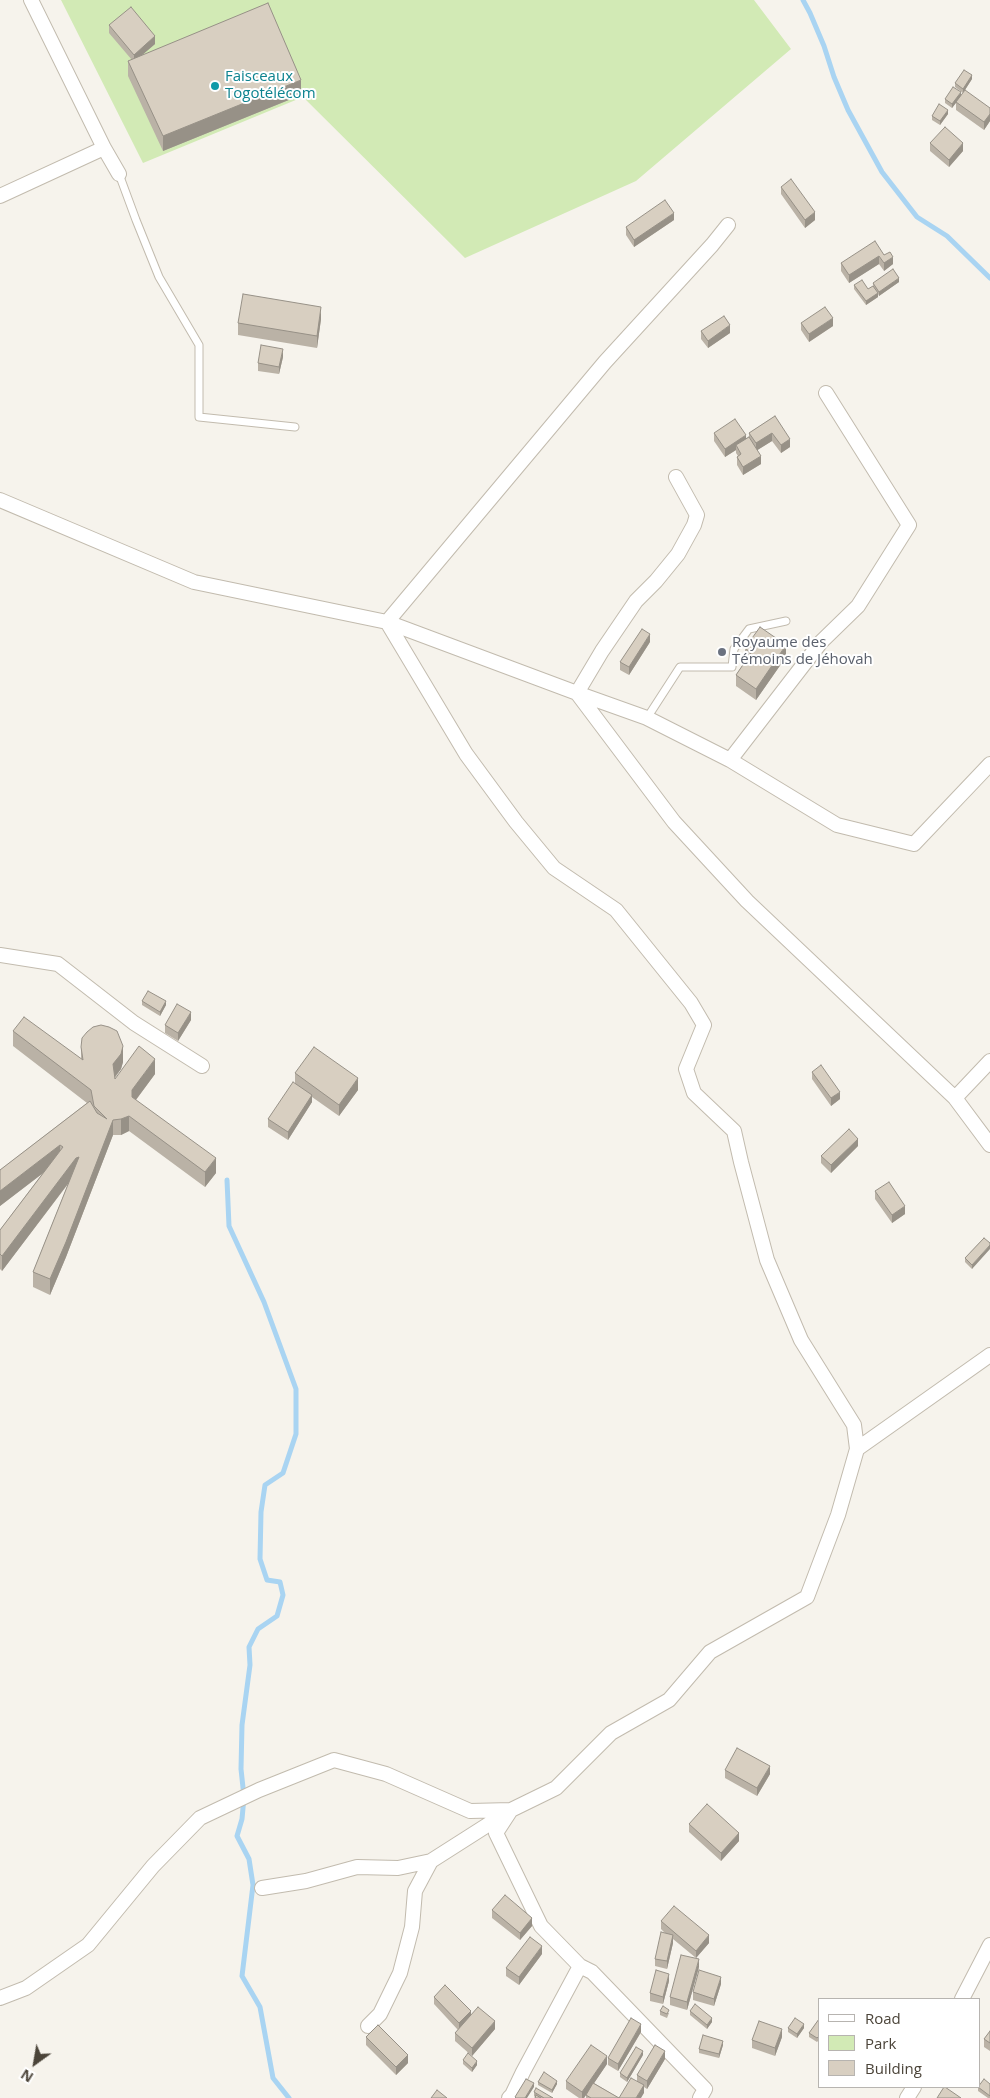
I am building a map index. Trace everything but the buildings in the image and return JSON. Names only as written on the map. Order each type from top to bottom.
[{"type":"street","points":[[31,0],[104,148],[119,174]]},
{"type":"street","points":[[0,196],[104,148]]},
{"type":"street","points":[[387,622],[605,362],[712,245],[728,224]]},
{"type":"street","points":[[730,760],[821,642],[858,606],[909,525],[826,393]]},
{"type":"street","points":[[577,693],[602,651],[636,601],[656,581],[678,554],[694,525],[698,515],[676,477]]},
{"type":"street","points":[[0,500],[194,582],[387,622],[647,718],[730,760],[837,825],[914,844],[990,764]]},
{"type":"street","points":[[262,1888],[306,1881],[357,1867],[398,1868],[431,1862],[511,1810],[556,1788],[611,1732],[668,1700],[710,1652],[807,1598],[838,1515],[857,1449],[854,1425],[800,1340],[767,1260],[734,1131],[694,1093],[686,1069],[704,1025],[690,1003],[616,910],[554,868],[516,822],[466,754],[387,622]]},
{"type":"street","points":[[577,693],[674,822],[747,901],[955,1098],[990,1145]]},
{"type":"street","points":[[0,955],[58,964],[134,1023],[202,1066]]},
{"type":"street","points":[[955,1098],[990,1061]]},
{"type":"street","points":[[857,1449],[990,1355]]},
{"type":"street","points":[[0,1998],[26,1988],[88,1946],[153,1866],[200,1818],[259,1790],[334,1760],[386,1774],[470,1811],[511,1810]]},
{"type":"street","points":[[511,1810],[496,1833],[541,1926],[580,1966],[592,1972],[705,2089],[700,2098]]},
{"type":"street","points":[[368,2026],[380,2014],[400,1973],[412,1927],[415,1890],[431,1862]]},
{"type":"street","points":[[963,1998],[990,1945]]},
{"type":"street","points":[[509,2098],[580,1966]]},
{"type":"lane","points":[[119,174],[159,277],[199,345],[199,417],[295,427]]},
{"type":"lane","points":[[647,718],[680,667],[732,667],[734,650],[749,629],[786,621]]},
{"type":"green space","points":[[61,0],[754,0],[791,49],[636,181],[465,258],[303,97],[143,163]]},
{"type":"waterway","points":[[803,0],[824,46],[834,77],[848,110],[882,172],[917,217],[947,236],[990,278]]},
{"type":"waterway","points":[[227,1180],[229,1226],[264,1302],[296,1389],[296,1434],[283,1473],[265,1485],[261,1512],[260,1559],[267,1580],[280,1582],[283,1595],[277,1616],[258,1629],[249,1647],[250,1665],[242,1725],[241,1769],[244,1797],[242,1819],[237,1836],[249,1859],[253,1885],[242,1976],[260,2007],[273,2078],[289,2098]]},
{"type":"place","name":"Faisceaux Togotélécom","points":[[215,86]]},
{"type":"place","name":"Royaume des Témoins de Jéhovah","points":[[722,652]]}]
